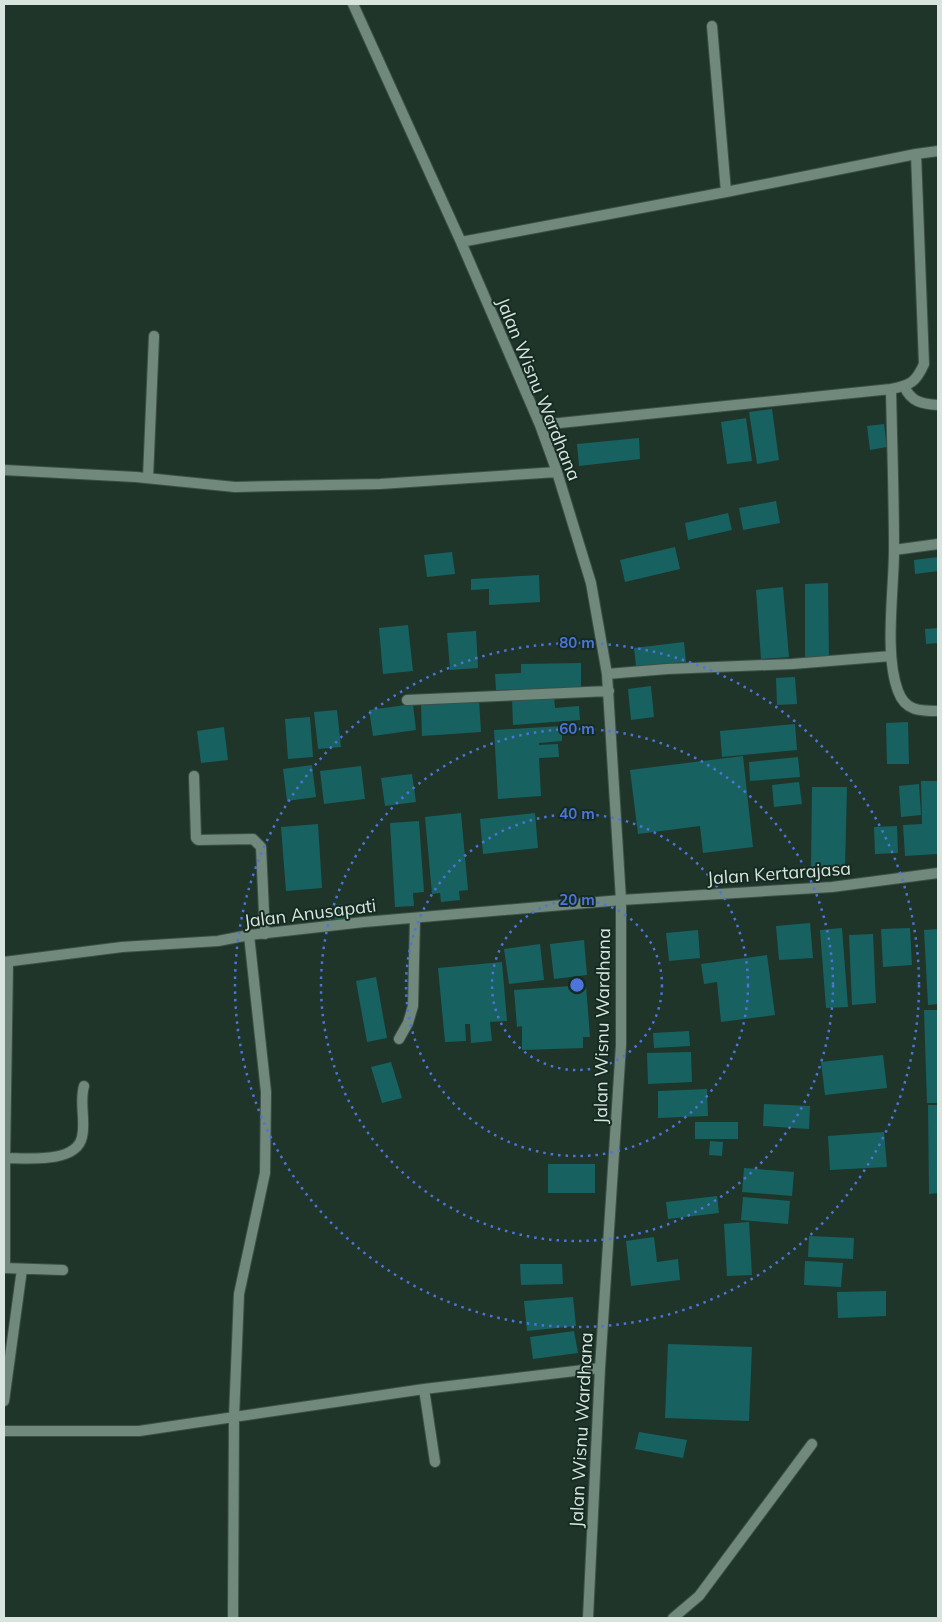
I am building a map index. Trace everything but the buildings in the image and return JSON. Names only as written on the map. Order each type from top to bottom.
[{"type":"street","name":"Jalan Wisnu Wardhana","points":[[353,4],[461,242],[540,425],[557,472],[591,583],[607,674],[621,900],[621,1045],[600,1368],[588,1618]]},
{"type":"street","points":[[712,26],[726,192]]},
{"type":"street","points":[[461,242],[938,151]]},
{"type":"street","points":[[540,425],[891,389],[904,386],[918,378],[924,364],[916,154]]},
{"type":"street","points":[[148,478],[154,336]]},
{"type":"street","points":[[904,386],[908,396],[914,400],[928,405],[938,405]]},
{"type":"street","points":[[891,389],[894,550],[891,656],[898,692],[908,706],[919,711],[938,711]]},
{"type":"street","points":[[4,470],[148,478],[235,487],[380,484],[557,472]]},
{"type":"street","points":[[894,550],[938,544]]},
{"type":"street","points":[[607,674],[667,669],[792,664],[891,656]]},
{"type":"street","points":[[408,700],[609,691]]},
{"type":"street","points":[[194,776],[196,838],[198,840],[253,839],[261,847],[265,934]]},
{"type":"street","name":"Jalan Kertarajasa","points":[[621,900],[832,888],[938,873]]},
{"type":"street","name":"Jalan Anusapati","points":[[6,962],[122,947],[218,941],[265,934],[415,918],[621,900]]},
{"type":"street","points":[[399,1039],[408,1023],[413,1006],[415,918]]},
{"type":"street","points":[[233,1618],[234,1417],[239,1294],[265,1172],[266,1092],[249,936]]},
{"type":"street","points":[[6,962],[4,1268],[63,1270]]},
{"type":"street","points":[[4,1158],[45,1158],[66,1155],[77,1147],[82,1137],[82,1094],[84,1086]]},
{"type":"street","points":[[4,1401],[22,1269]]},
{"type":"street","points":[[4,1431],[139,1431],[424,1389],[600,1368]]},
{"type":"street","points":[[424,1389],[435,1462]]},
{"type":"street","points":[[673,1618],[699,1596],[812,1444]]}]
